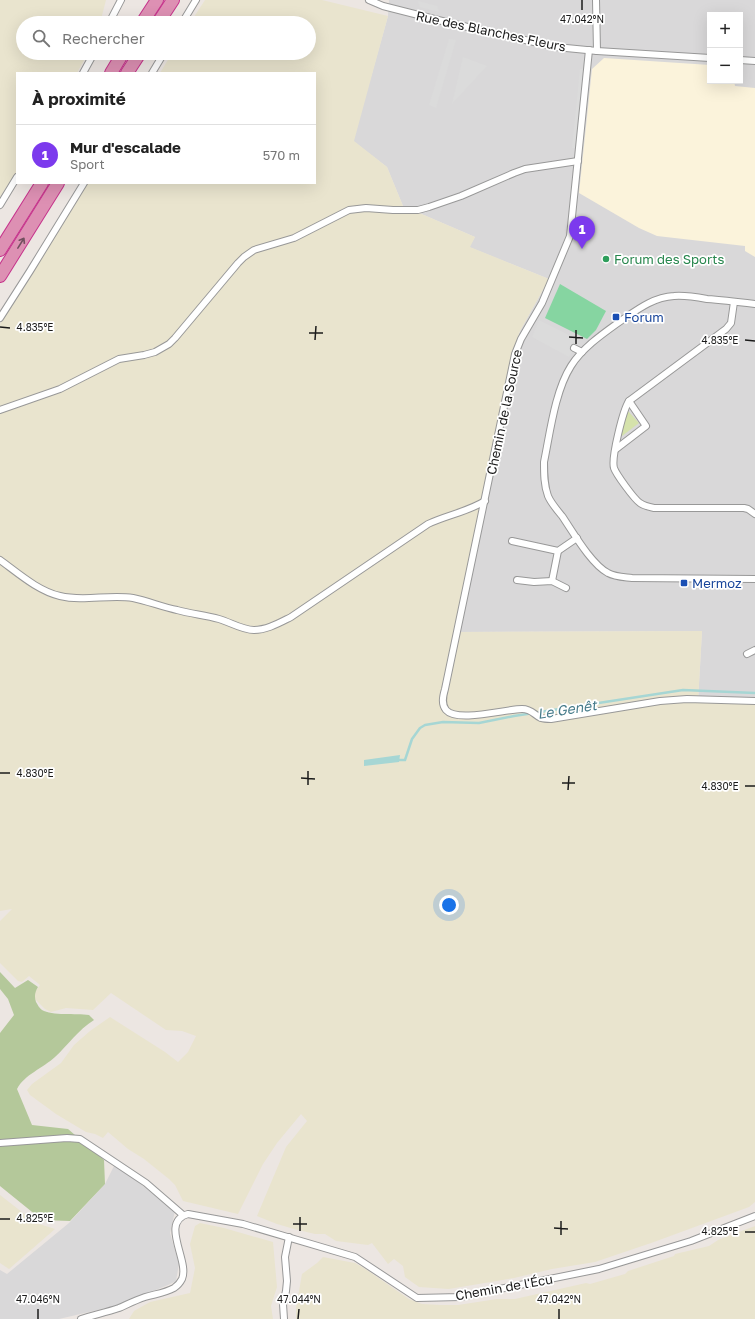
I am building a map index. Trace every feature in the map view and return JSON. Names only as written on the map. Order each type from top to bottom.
[{"type":"highway","points":[[147,16],[157,0]]},
{"type":"highway","points":[[163,16],[173,0]]},
{"type":"highway","points":[[112,72],[119,60]]},
{"type":"highway","points":[[128,72],[135,60]]},
{"type":"highway","points":[[0,250],[41,184]]},
{"type":"highway","points":[[0,276],[57,184]]},
{"type":"street","points":[[113,16],[121,0]]},
{"type":"street","points":[[186,16],[196,0]]},
{"type":"street","name":"Rue des Blanches Fleurs","points":[[369,0],[383,6],[520,40],[556,47],[707,58]]},
{"type":"street","points":[[596,0],[597,51]]},
{"type":"street","name":"Chemin de la Source","points":[[589,50],[570,236],[533,327],[522,339],[516,354],[443,701],[446,709],[450,713],[460,715],[523,709],[532,711],[541,718],[551,719],[687,699],[755,701]]},
{"type":"street","points":[[84,72],[90,60]]},
{"type":"street","points":[[153,72],[160,60]]},
{"type":"street","points":[[743,60],[755,61]]},
{"type":"street","points":[[0,410],[60,389],[118,359],[149,354],[163,348],[175,338],[238,263],[254,250],[294,238],[349,210],[366,208],[405,211],[429,207],[461,196],[520,171],[578,162]]},
{"type":"street","points":[[0,205],[16,179]]},
{"type":"street","points":[[0,318],[83,184]]},
{"type":"street","points":[[755,304],[674,296],[656,300],[631,314],[592,343],[582,352],[571,366],[559,392],[544,462],[545,484],[549,498],[598,565],[608,573],[620,577],[632,578],[755,579]]},
{"type":"street","points":[[734,302],[731,323],[726,329],[629,402],[623,414],[614,466],[616,472],[637,500],[646,506],[654,508],[744,508],[755,514]]},
{"type":"street","points":[[574,348],[582,352]]},
{"type":"street","points":[[616,449],[646,426],[629,402]]},
{"type":"street","points":[[0,560],[37,586],[59,596],[130,598],[148,601],[178,611],[218,619],[252,630],[270,627],[291,617],[428,524],[465,511],[485,501]]},
{"type":"street","points":[[512,541],[558,550],[577,538]]},
{"type":"street","points":[[552,581],[558,550]]},
{"type":"street","points":[[517,580],[534,582],[552,581],[566,588]]},
{"type":"street","points":[[747,654],[755,650]]},
{"type":"street","points":[[0,1143],[80,1138],[146,1183],[183,1215],[179,1219],[175,1232],[184,1273],[181,1281],[176,1287],[82,1319]]},
{"type":"street","name":"Chemin de l'Écu","points":[[183,1215],[194,1214],[243,1224],[355,1257],[417,1298],[460,1297],[599,1269],[691,1241],[755,1216]]},
{"type":"street","points":[[284,1319],[283,1304],[287,1281],[285,1257],[289,1238]]},
{"type":"shaded area","points":[[0,0],[106,0],[102,16],[16,16],[16,60],[84,60],[78,72],[16,72],[16,173],[0,197]]},
{"type":"shaded area","points":[[205,0],[322,0],[388,16],[354,141],[387,167],[403,206],[475,237],[470,247],[549,279],[520,331],[512,353],[454,632],[702,631],[698,702],[755,703],[755,1202],[749,1207],[595,1262],[449,1289],[419,1287],[405,1277],[403,1266],[394,1259],[388,1264],[372,1243],[368,1245],[336,1241],[325,1234],[315,1234],[294,1229],[257,1216],[286,1147],[307,1121],[301,1114],[277,1143],[263,1164],[238,1214],[183,1201],[175,1185],[169,1179],[144,1159],[128,1149],[108,1132],[103,1138],[86,1132],[56,1114],[30,1095],[27,1090],[32,1084],[61,1063],[74,1045],[90,1031],[110,1017],[178,1062],[188,1052],[196,1036],[182,1031],[166,1030],[111,993],[93,1010],[66,1008],[51,1012],[45,1009],[35,999],[35,992],[40,985],[29,976],[22,982],[18,981],[0,963],[0,921],[12,909],[0,911],[0,324],[87,184],[316,184],[316,72],[161,72],[168,60],[316,60],[316,16],[195,16]]},
{"type":"shaded area","points":[[389,0],[755,0],[755,703],[698,702],[702,631],[454,632],[512,353],[520,331],[549,279],[469,247],[475,237],[403,206],[387,167],[353,141],[388,16]]},
{"type":"shaded area","points":[[418,1],[437,6],[439,12],[420,7]]},
{"type":"shaded area","points":[[449,39],[456,40],[436,108],[429,105]]},
{"type":"shaded area","points":[[463,57],[487,66],[452,104]]},
{"type":"shaded area","points":[[604,58],[707,65],[707,84],[735,84],[735,86],[755,88],[755,257],[745,251],[745,246],[657,236],[639,228],[579,193],[592,69]]},
{"type":"shaded area","points":[[580,69],[583,69],[575,148],[572,148]]},
{"type":"shaded area","points":[[539,320],[579,340],[569,357],[532,337]]},
{"type":"shaded area","points":[[115,1164],[175,1211],[170,1233],[179,1264],[176,1281],[119,1305],[59,1319],[0,1319],[0,1270],[7,1274],[69,1223],[105,1184]]},
{"type":"shaded area","points":[[0,1195],[36,1223],[55,1229],[9,1269],[0,1263]]},
{"type":"shaded area","points":[[200,1223],[224,1228],[273,1242],[277,1287],[271,1306],[273,1319],[129,1319],[134,1311],[150,1302],[190,1293],[195,1268],[190,1244],[195,1226]]},
{"type":"shaded area","points":[[755,1226],[755,1319],[296,1319],[296,1308],[302,1274],[323,1257],[355,1263],[409,1299],[422,1304],[458,1305],[497,1299],[515,1299],[586,1283],[590,1284],[625,1274],[628,1271],[674,1256],[675,1254],[709,1246],[718,1240]]},
{"type":"green space","points":[[560,284],[606,311],[596,330],[587,339],[545,318]]},
{"type":"green space","points":[[627,410],[639,423],[621,436],[625,411]]},
{"type":"green space","points":[[0,972],[15,988],[28,980],[38,987],[35,994],[35,1000],[42,1010],[58,1014],[84,1014],[89,1015],[94,1020],[78,1033],[55,1057],[24,1080],[17,1089],[32,1125],[68,1129],[104,1160],[105,1184],[70,1221],[42,1220],[0,1186],[0,1033],[14,1015],[8,999],[0,989]]},
{"type":"water","points":[[400,755],[399,762],[364,766],[364,760]]},
{"type":"waterway","name":"Le Genêt","points":[[399,760],[405,760],[412,739],[420,728],[425,725],[443,722],[479,723],[514,716],[683,690],[755,693]]},
{"type":"place","name":"Mur d'escalade","points":[[582,249]]},
{"type":"place","name":"Forum des Sports","points":[[606,259]]},
{"type":"place","name":"Forum","points":[[616,317]]},
{"type":"place","name":"Mermoz","points":[[684,583]]}]
